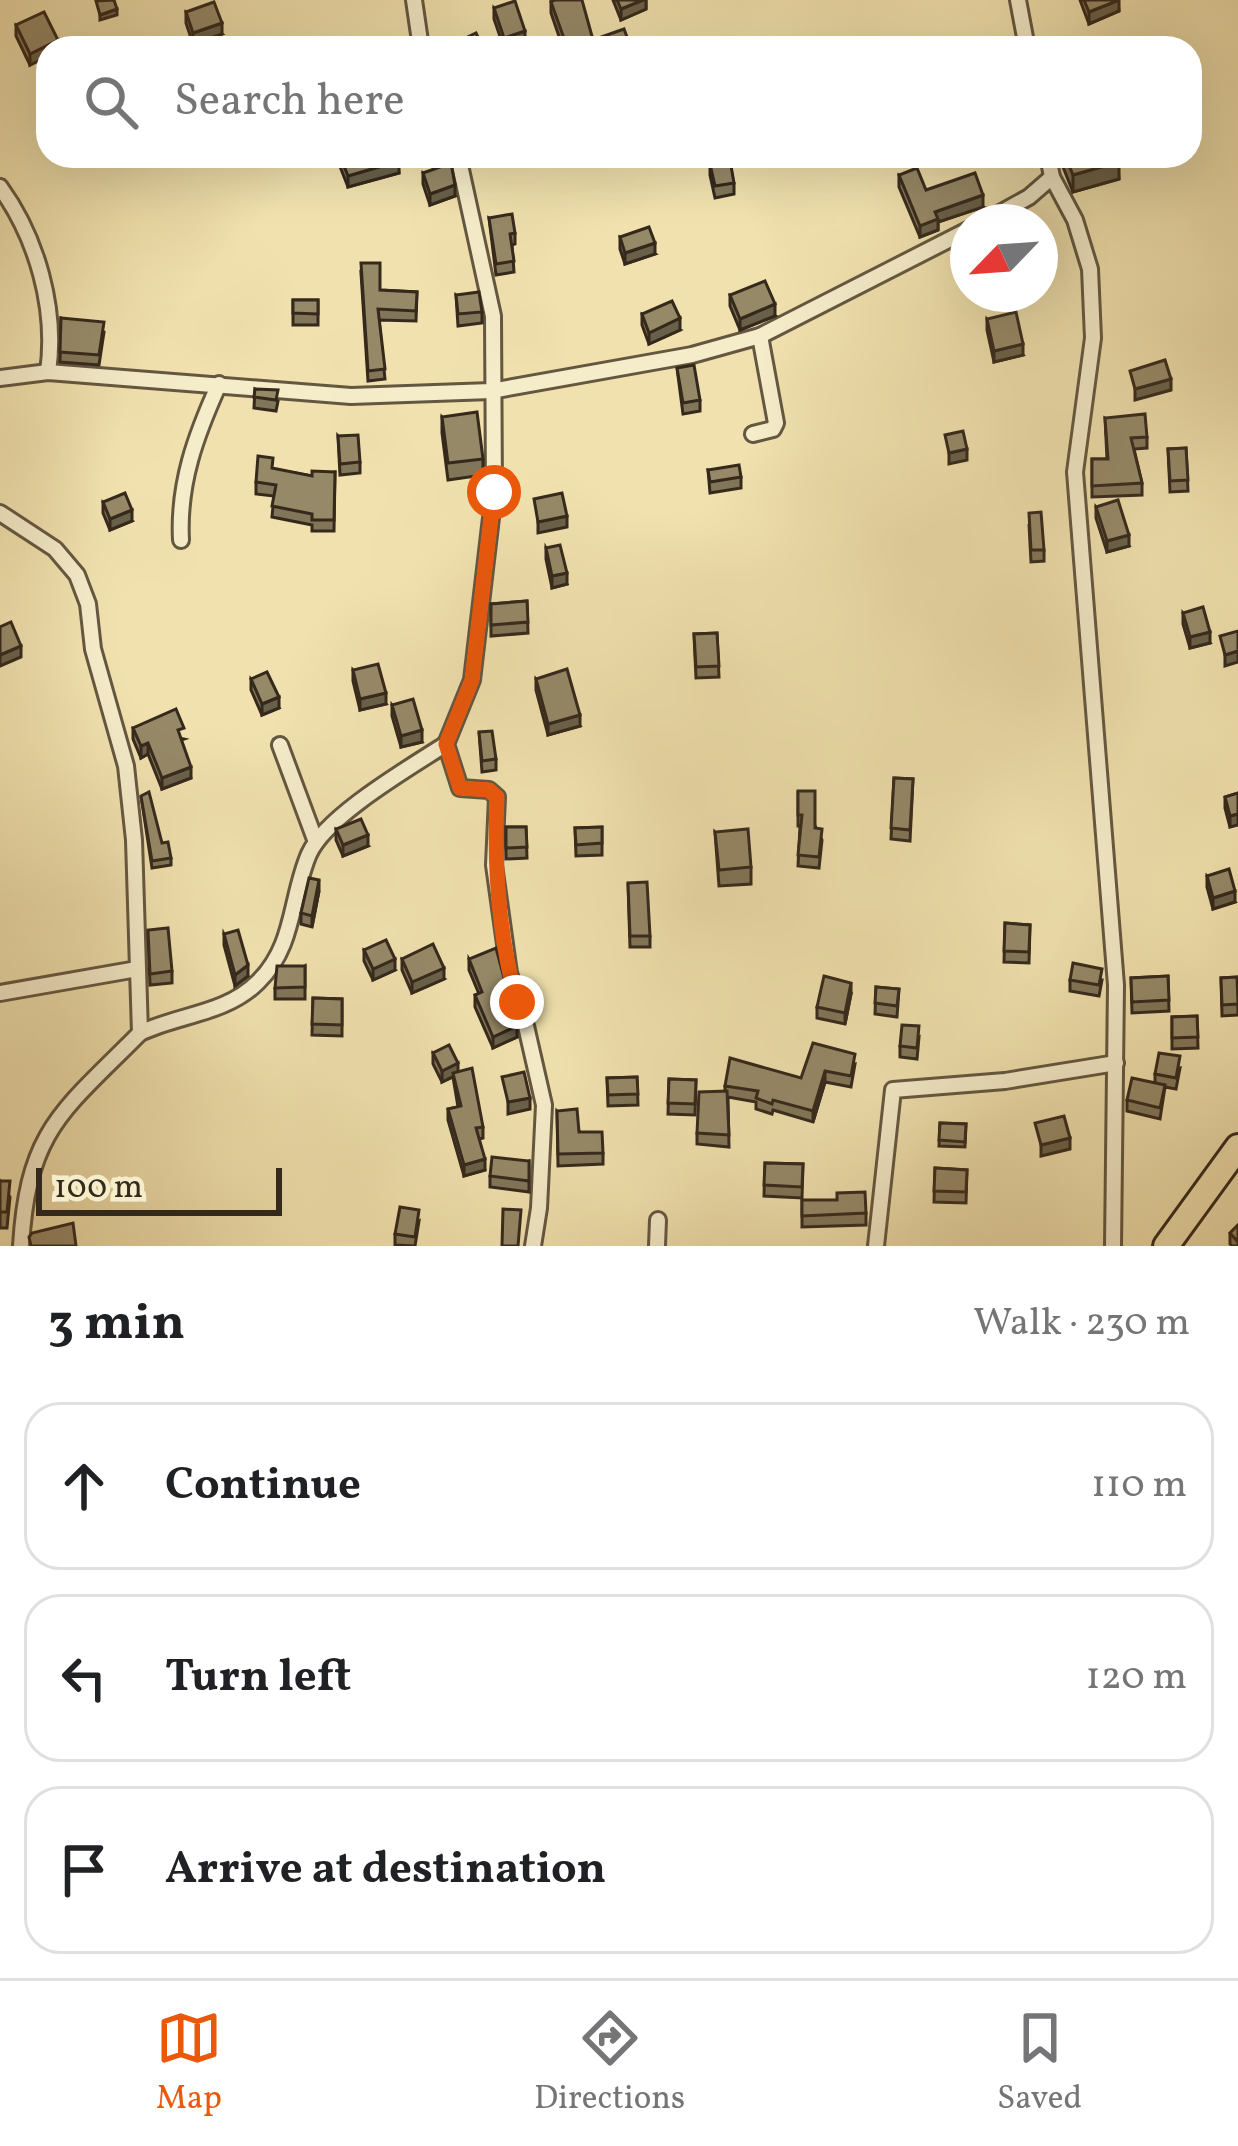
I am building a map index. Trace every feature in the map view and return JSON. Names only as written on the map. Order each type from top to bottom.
[{"type":"highway","points":[[1166,1246],[1238,1147]]},
{"type":"street","points":[[414,0],[419,36]]},
{"type":"street","points":[[1018,0],[1025,36]]},
{"type":"street","points":[[21,1246],[28,1179],[50,1126],[140,1033],[166,1020],[221,1007],[268,971],[289,935],[298,884],[316,842],[334,821],[446,744],[472,680],[494,492],[493,316],[461,168]]},
{"type":"street","points":[[1050,168],[1075,220],[1090,269],[1093,338],[1075,472],[1117,985],[1113,1246]]},
{"type":"street","points":[[1017,204],[1052,177]]},
{"type":"street","points":[[0,187],[40,270],[50,322],[48,372]]},
{"type":"street","points":[[0,378],[48,372],[351,395],[491,391],[692,356],[760,336],[950,239]]},
{"type":"street","points":[[753,434],[773,429],[776,423],[760,336]]},
{"type":"street","points":[[182,540],[185,474],[197,431],[219,385]]},
{"type":"street","points":[[0,513],[55,549],[76,575],[88,604],[93,650],[126,766],[134,840],[140,1033]]},
{"type":"street","points":[[446,744],[460,788],[489,790],[497,797],[494,865],[509,973],[544,1106],[533,1246]]},
{"type":"street","points":[[280,745],[316,842]]},
{"type":"street","points":[[0,993],[136,969]]},
{"type":"street","points":[[876,1246],[893,1090],[1005,1081],[1116,1063]]},
{"type":"street","points":[[657,1246],[658,1220]]},
{"type":"building","points":[[114,0],[117,9],[100,15],[96,1]]},
{"type":"building","points":[[582,0],[592,36],[563,36],[551,2]]},
{"type":"building","points":[[617,0],[643,0],[621,9]]},
{"type":"building","points":[[1084,0],[1119,0],[1089,12]]},
{"type":"building","points":[[515,1],[525,31],[503,36],[494,8]]},
{"type":"building","points":[[214,2],[222,23],[193,33],[186,12]]},
{"type":"building","points":[[44,12],[56,36],[36,36],[36,51],[30,54],[16,25]]},
{"type":"building","points":[[345,168],[375,168],[348,176]]},
{"type":"building","points":[[452,168],[455,185],[430,194],[423,173]]},
{"type":"building","points":[[711,168],[731,168],[734,183],[715,186]]},
{"type":"building","points":[[917,168],[926,190],[975,173],[983,195],[950,204],[935,212],[938,219],[920,226],[899,175]]},
{"type":"building","points":[[1070,168],[1098,168],[1073,175]]},
{"type":"building","points":[[512,214],[514,261],[496,264],[489,218]]},
{"type":"building","points":[[649,227],[655,243],[625,253],[620,237]]},
{"type":"building","points":[[361,263],[380,263],[380,290],[417,292],[416,311],[378,309],[385,369],[368,371]]},
{"type":"building","points":[[765,281],[775,304],[740,319],[730,295]]},
{"type":"building","points":[[479,292],[482,312],[458,314],[456,295]]},
{"type":"building","points":[[293,300],[318,300],[318,314],[293,313]]},
{"type":"building","points":[[672,301],[680,318],[649,333],[642,314]]},
{"type":"building","points":[[1016,312],[1023,344],[994,351],[987,319]]},
{"type":"building","points":[[61,318],[104,322],[99,355],[60,352]]},
{"type":"building","points":[[1165,360],[1171,379],[1135,389],[1130,371]]},
{"type":"building","points":[[694,365],[700,400],[683,403],[677,368]]},
{"type":"building","points":[[255,389],[278,390],[276,400],[254,397]]},
{"type":"building","points":[[477,412],[483,459],[448,463],[442,417]]},
{"type":"building","points":[[1145,414],[1147,437],[1131,438],[1142,483],[1092,486],[1092,459],[1108,459],[1105,418]]},
{"type":"building","points":[[963,431],[967,449],[949,453],[945,435]]},
{"type":"building","points":[[358,435],[360,462],[340,464],[338,436]]},
{"type":"building","points":[[1186,448],[1188,480],[1170,481],[1168,449]]},
{"type":"building","points":[[258,456],[273,458],[272,468],[312,476],[312,471],[335,472],[334,520],[312,520],[312,514],[272,506],[276,485],[256,482]]},
{"type":"building","points":[[739,465],[741,477],[710,482],[708,470]]},
{"type":"building","points":[[125,493],[132,510],[110,519],[103,502]]},
{"type":"building","points":[[562,493],[567,516],[538,522],[534,499]]},
{"type":"building","points":[[1118,500],[1129,535],[1107,541],[1096,507]]},
{"type":"building","points":[[1041,512],[1044,550],[1031,550],[1029,513]]},
{"type":"building","points":[[560,545],[567,573],[552,576],[546,548]]},
{"type":"building","points":[[527,601],[528,622],[491,625],[491,604]]},
{"type":"building","points":[[1203,607],[1210,632],[1190,637],[1183,613]]},
{"type":"building","points":[[11,622],[21,646],[0,655],[0,627]]},
{"type":"building","points":[[1238,631],[1238,651],[1225,655],[1220,636]]},
{"type":"building","points":[[717,633],[719,666],[696,667],[694,634]]},
{"type":"building","points":[[378,664],[386,693],[360,699],[353,670]]},
{"type":"building","points":[[567,669],[580,715],[548,724],[536,679]]},
{"type":"building","points":[[267,672],[279,697],[262,704],[251,679]]},
{"type":"building","points":[[413,699],[422,730],[401,736],[392,705]]},
{"type":"building","points":[[176,709],[191,767],[162,778],[148,743],[141,746],[133,728]]},
{"type":"building","points":[[492,731],[496,759],[482,761],[479,732]]},
{"type":"building","points":[[894,778],[913,779],[910,830],[891,828]]},
{"type":"building","points":[[798,791],[815,791],[815,828],[822,829],[819,857],[798,855],[802,815],[798,815]]},
{"type":"building","points":[[149,792],[162,843],[168,842],[171,858],[152,861],[141,796]]},
{"type":"building","points":[[1238,793],[1238,814],[1230,816],[1225,797]]},
{"type":"building","points":[[361,819],[368,835],[343,845],[336,829]]},
{"type":"building","points":[[506,827],[526,827],[527,847],[506,848]]},
{"type":"building","points":[[602,827],[602,843],[576,845],[575,828]]},
{"type":"building","points":[[748,829],[751,867],[719,870],[715,832]]},
{"type":"building","points":[[1229,869],[1235,891],[1213,898],[1207,876]]},
{"type":"building","points":[[309,878],[319,880],[312,916],[301,913]]},
{"type":"building","points":[[647,882],[650,936],[630,936],[628,883]]},
{"type":"building","points":[[1005,923],[1030,925],[1029,952],[1004,951]]},
{"type":"building","points":[[168,928],[172,971],[150,974],[148,930]]},
{"type":"building","points":[[238,930],[248,965],[235,975],[224,934]]},
{"type":"building","points":[[386,940],[395,959],[373,969],[364,950]]},
{"type":"building","points":[[433,944],[444,968],[412,982],[402,959]]},
{"type":"building","points":[[496,948],[517,1026],[493,1037],[475,995],[482,992],[469,959]]},
{"type":"building","points":[[1073,963],[1102,969],[1099,985],[1070,980]]},
{"type":"building","points":[[277,966],[305,966],[305,987],[275,988]]},
{"type":"building","points":[[824,976],[851,983],[845,1013],[817,1007]]},
{"type":"building","points":[[1168,976],[1169,1000],[1132,1002],[1131,978]]},
{"type":"building","points":[[1237,977],[1238,1004],[1222,1005],[1221,978]]},
{"type":"building","points":[[876,987],[899,989],[897,1006],[875,1003]]},
{"type":"building","points":[[313,998],[342,999],[342,1025],[312,1024]]},
{"type":"building","points":[[1197,1016],[1198,1037],[1172,1038],[1172,1017]]},
{"type":"building","points":[[902,1025],[919,1026],[917,1048],[900,1046]]},
{"type":"building","points":[[813,1043],[855,1054],[851,1076],[825,1071],[813,1111],[773,1100],[772,1104],[756,1098],[758,1091],[725,1086],[730,1058],[801,1078]]},
{"type":"building","points":[[449,1045],[458,1063],[442,1071],[433,1053]]},
{"type":"building","points":[[1159,1053],[1180,1056],[1176,1078],[1155,1074]]},
{"type":"building","points":[[472,1068],[483,1127],[476,1128],[485,1159],[464,1165],[448,1109],[461,1106],[453,1073]]},
{"type":"building","points":[[524,1072],[530,1098],[508,1102],[502,1077]]},
{"type":"building","points":[[637,1077],[638,1094],[608,1095],[607,1078]]},
{"type":"building","points":[[1132,1078],[1165,1085],[1160,1108],[1127,1100]]},
{"type":"building","points":[[669,1079],[696,1080],[695,1104],[668,1103]]},
{"type":"building","points":[[727,1091],[729,1135],[697,1133],[699,1092]]},
{"type":"building","points":[[577,1109],[579,1132],[602,1132],[603,1153],[558,1154],[557,1111]]},
{"type":"building","points":[[1064,1116],[1070,1138],[1041,1145],[1035,1123]]},
{"type":"building","points":[[940,1123],[966,1124],[965,1142],[939,1140]]},
{"type":"building","points":[[492,1157],[529,1161],[529,1181],[490,1176]]},
{"type":"building","points":[[765,1163],[803,1164],[802,1187],[764,1185]]},
{"type":"building","points":[[935,1168],[967,1170],[966,1192],[934,1191]]},
{"type":"building","points":[[0,1181],[10,1181],[7,1212],[0,1212]]},
{"type":"building","points":[[865,1192],[866,1213],[802,1216],[802,1200],[837,1200],[837,1193]]},
{"type":"building","points":[[400,1207],[419,1210],[415,1237],[395,1234]]},
{"type":"building","points":[[503,1209],[521,1210],[518,1246],[502,1246]]},
{"type":"building","points":[[73,1223],[76,1246],[31,1246],[32,1233]]},
{"type":"route","points":[[494,492],[472,680],[446,744],[460,788],[494,791],[497,797],[494,865],[517,1002]]}]
